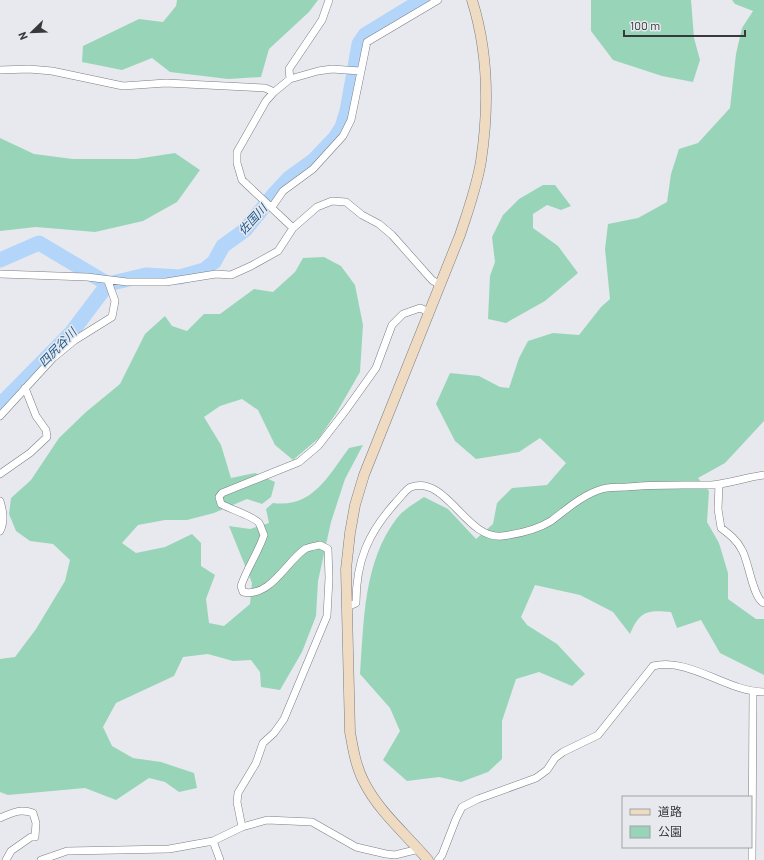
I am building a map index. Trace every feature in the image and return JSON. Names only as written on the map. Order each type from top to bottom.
[{"type":"street","points":[[290,79],[289,69],[322,20],[329,0]]},
{"type":"street","points":[[272,207],[282,191],[313,169],[343,136],[351,120],[367,42],[438,0]]},
{"type":"street","points":[[428,860],[381,808],[364,782],[354,754],[350,732],[346,569],[355,505],[364,475],[460,235],[473,196],[482,156],[486,89],[484,55],[472,0]]},
{"type":"street","points":[[0,70],[29,68],[52,71],[123,86],[182,84],[265,88],[274,92]]},
{"type":"street","points":[[293,228],[242,180],[237,163],[237,152],[266,101],[274,92],[290,79],[318,71],[332,69],[360,71]]},
{"type":"street","points":[[0,274],[166,282],[216,274],[231,275],[278,251],[293,228],[318,207],[332,201],[346,202],[362,215],[379,224],[392,235],[432,280],[440,285]]},
{"type":"street","points":[[0,416],[53,358],[76,340],[112,317],[115,301],[108,280]]},
{"type":"street","points":[[242,827],[237,802],[238,793],[256,763],[263,743],[274,733],[284,719],[326,616],[329,578],[328,549],[320,545],[305,549],[272,583],[250,594],[243,592],[241,586],[244,575],[260,549],[264,535],[259,522],[221,504],[219,497],[222,493],[299,462],[308,456],[318,446],[346,410],[376,368],[392,325],[403,314],[420,308],[429,312]]},
{"type":"street","points":[[0,474],[30,453],[47,437],[46,430],[36,416],[25,388]]},
{"type":"street","points":[[346,607],[356,603],[361,559],[372,531],[385,514],[410,488],[422,486],[439,493],[448,499],[463,517],[487,534],[501,536],[534,529],[550,521],[566,508],[586,496],[602,489],[655,484],[719,484],[764,475]]},
{"type":"street","points":[[719,484],[718,509],[721,528],[737,541],[749,566],[756,596],[764,603]]},
{"type":"street","points":[[0,501],[3,511],[3,526],[0,531]]},
{"type":"street","points":[[438,860],[442,855],[462,807],[478,799],[536,778],[547,770],[555,758],[563,752],[598,735],[653,666],[662,664],[678,666],[718,679],[738,689],[753,692],[764,692]]},
{"type":"street","points":[[752,860],[753,692]]},
{"type":"street","points":[[0,818],[25,810],[33,813],[36,823],[35,837],[31,837],[11,851],[6,860]]},
{"type":"street","points":[[41,860],[67,850],[169,849],[214,841],[242,827],[267,820],[312,822],[356,847],[395,854],[419,849]]},
{"type":"street","points":[[214,841],[220,860]]},
{"type":"green space","points":[[177,0],[318,0],[309,12],[269,49],[261,77],[228,79],[170,72],[152,58],[122,70],[82,62],[83,46],[139,19],[163,22],[176,6]]},
{"type":"green space","points":[[591,0],[691,0],[694,38],[700,60],[693,82],[662,76],[613,60],[591,31]]},
{"type":"green space","points":[[732,0],[764,0],[764,421],[725,463],[698,478],[709,491],[707,522],[719,543],[728,573],[728,599],[756,619],[764,619],[764,675],[720,653],[701,620],[677,628],[671,612],[650,612],[641,616],[630,634],[613,612],[580,595],[535,585],[521,617],[527,625],[557,644],[585,674],[572,686],[539,672],[516,679],[502,721],[502,759],[488,772],[461,782],[439,777],[407,781],[383,760],[400,731],[390,708],[360,674],[364,613],[367,593],[377,554],[386,535],[400,515],[424,497],[448,509],[476,539],[493,524],[497,503],[512,488],[547,485],[566,463],[540,438],[519,452],[476,459],[455,441],[436,404],[450,373],[479,376],[500,387],[509,388],[519,358],[528,341],[553,333],[579,335],[601,307],[610,299],[605,249],[608,224],[638,218],[667,202],[671,174],[679,149],[698,143],[730,108],[736,54],[742,28],[753,11],[735,4]]},
{"type":"green space","points":[[0,138],[34,154],[73,159],[136,159],[175,153],[200,170],[177,202],[143,221],[95,232],[36,227],[0,231]]},
{"type":"green space","points":[[543,185],[555,185],[571,206],[561,210],[547,205],[533,214],[533,228],[558,246],[578,273],[545,301],[506,323],[488,319],[490,276],[495,262],[492,237],[503,215],[519,199]]},
{"type":"green space","points":[[324,257],[341,266],[355,285],[363,325],[360,372],[337,412],[319,438],[293,460],[275,445],[258,410],[242,399],[220,406],[204,417],[221,445],[231,478],[255,473],[275,482],[271,497],[262,504],[247,499],[214,513],[187,520],[165,520],[138,525],[122,543],[136,553],[165,547],[192,534],[201,543],[201,566],[215,575],[206,599],[209,623],[224,626],[250,604],[252,583],[229,526],[250,529],[269,523],[266,509],[273,503],[287,503],[299,500],[309,495],[326,479],[349,448],[363,445],[345,479],[331,522],[318,581],[316,616],[302,652],[280,690],[261,687],[260,672],[251,660],[233,661],[208,654],[183,657],[174,676],[116,703],[103,727],[112,746],[133,758],[161,762],[194,773],[197,788],[179,792],[165,782],[149,778],[116,800],[85,788],[8,795],[0,792],[0,659],[15,657],[36,629],[65,581],[70,560],[53,544],[30,541],[16,531],[9,514],[11,498],[31,480],[59,438],[86,412],[120,384],[145,334],[165,316],[172,326],[187,331],[204,314],[220,314],[254,289],[273,292],[295,272],[303,258]]},
{"type":"waterway","name":"佐国川","points":[[0,260],[39,243],[108,284],[146,275],[180,277],[204,270],[214,262],[223,246],[245,230],[289,178],[314,160],[335,138],[342,127],[347,111],[359,44],[365,35],[422,0]]},
{"type":"waterway","name":"四尻谷川","points":[[0,405],[71,333],[108,284]]}]
